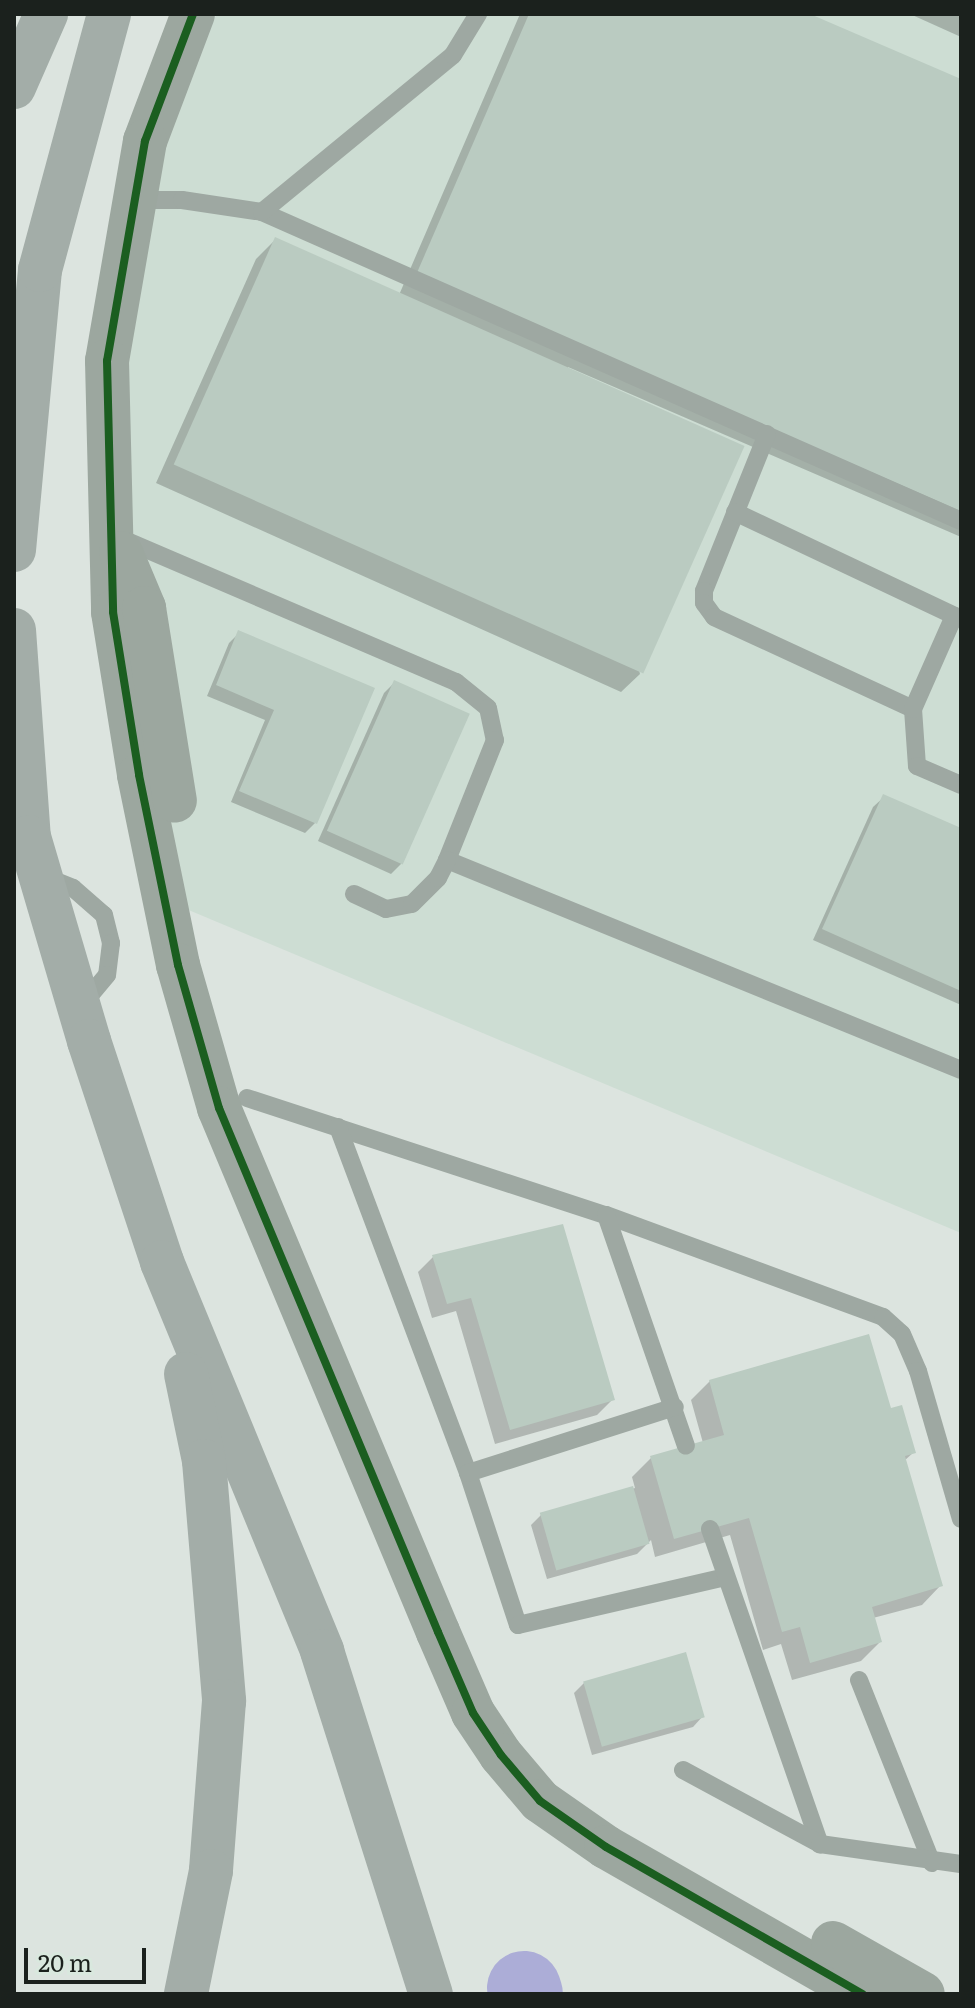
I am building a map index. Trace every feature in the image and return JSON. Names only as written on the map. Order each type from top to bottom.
[{"type":"highway","points":[[14,87],[46,14]]},
{"type":"highway","points":[[14,550],[40,270],[109,14]]},
{"type":"highway","points":[[14,630],[29,837],[79,1008],[162,1262],[322,1651],[431,1994]]},
{"type":"highway","points":[[162,1262],[204,1461],[223,1645],[222,1777],[211,1871],[186,1994]]},
{"type":"street","points":[[193,14],[145,141],[107,361],[114,536],[113,612],[139,775],[178,965],[219,1108],[473,1713],[560,1779],[817,1951],[863,1994]]},
{"type":"street","points":[[114,536],[144,608],[169,770],[208,957],[247,1098],[500,1699],[513,1746]]},
{"type":"street","points":[[817,1951],[923,1994]]},
{"type":"lane","points":[[262,212],[453,55],[478,14]]},
{"type":"lane","points":[[135,200],[182,200],[262,212],[961,521]]},
{"type":"lane","points":[[767,434],[704,591],[704,603],[714,617],[913,709]]},
{"type":"lane","points":[[735,512],[958,618],[913,709],[917,766],[961,785]]},
{"type":"lane","points":[[114,536],[456,682],[488,708],[495,740],[438,878],[412,904],[386,909],[354,894]]},
{"type":"lane","points":[[447,860],[961,1070]]},
{"type":"lane","points":[[247,1098],[606,1215],[883,1317],[902,1334],[918,1371],[961,1519]]},
{"type":"lane","points":[[338,1127],[468,1473],[518,1625],[726,1577]]},
{"type":"lane","points":[[606,1215],[686,1446]]},
{"type":"lane","points":[[468,1473],[675,1407]]},
{"type":"lane","points":[[710,1529],[820,1844]]},
{"type":"lane","points":[[859,1680],[932,1863]]},
{"type":"lane","points":[[683,1770],[820,1844],[932,1863],[961,1864]]},
{"type":"shaded area","points":[[217,14],[961,14],[961,1233],[148,893],[100,364],[186,67]]},
{"type":"building","points":[[529,14],[810,14],[961,79],[961,511],[416,275]]},
{"type":"building","points":[[275,237],[745,446],[643,674],[174,464]]},
{"type":"building","points":[[238,630],[375,688],[317,824],[239,791],[274,710],[216,685]]},
{"type":"building","points":[[394,680],[470,714],[403,864],[327,831]]},
{"type":"building","points":[[883,794],[961,828],[961,991],[822,929]]},
{"type":"building","points":[[563,1224],[615,1400],[510,1430],[471,1298],[447,1304],[432,1255]]},
{"type":"building","points":[[869,1334],[891,1408],[902,1405],[916,1453],[905,1456],[943,1586],[872,1607],[882,1642],[810,1663],[800,1627],[782,1632],[749,1518],[674,1539],[650,1456],[724,1435],[709,1380]]},
{"type":"building","points":[[633,1486],[650,1544],[556,1570],[540,1513]]},
{"type":"building","points":[[686,1652],[705,1717],[602,1747],[583,1681]]},
{"type":"waterway","points":[[524,1988],[526,1994]]},
{"type":"cycle path","points":[[193,14],[145,141],[107,361],[113,612],[139,775],[178,965],[219,1108],[473,1713],[501,1755],[540,1801],[606,1847],[863,1994]]}]
